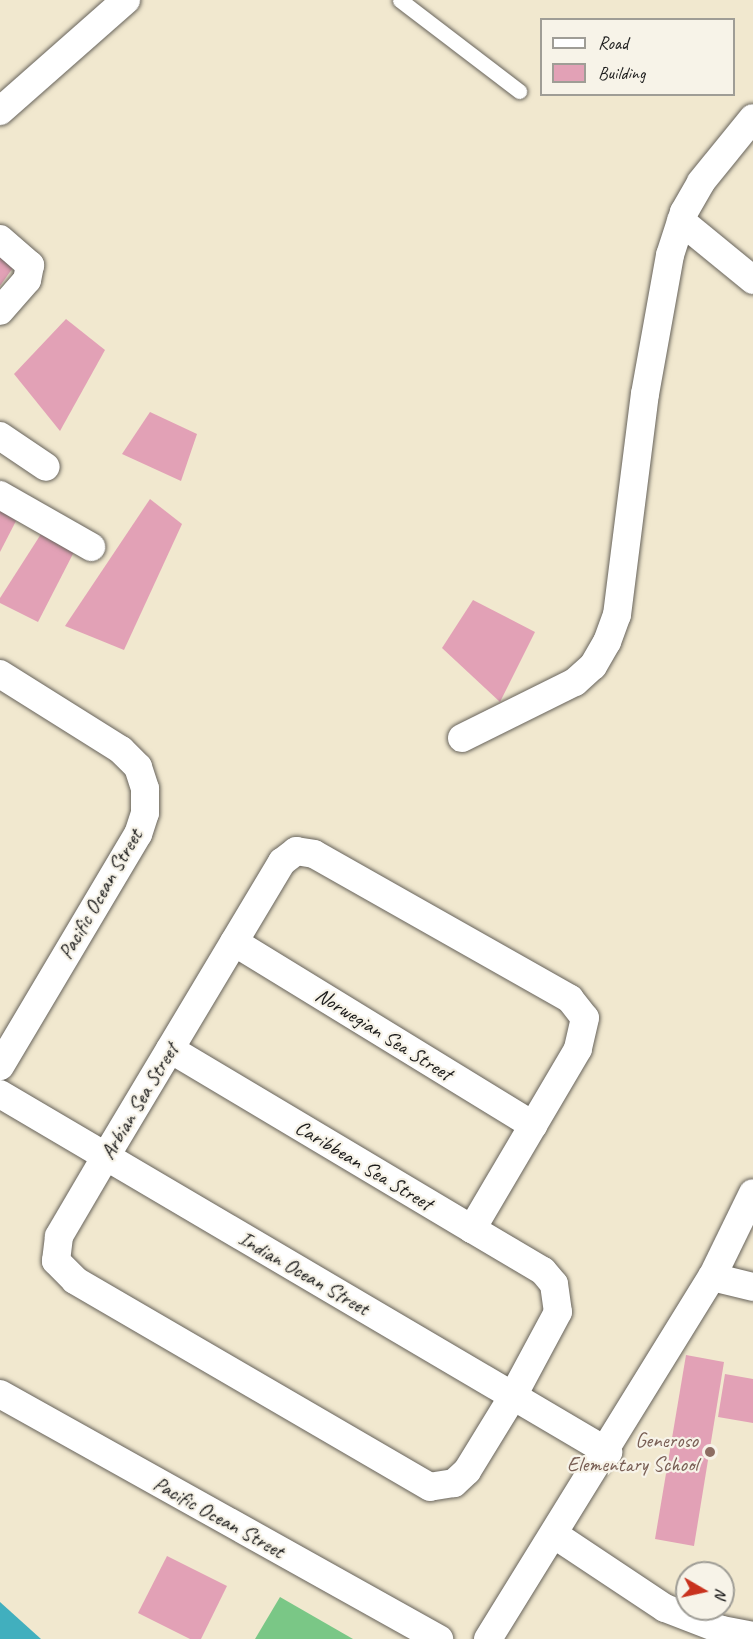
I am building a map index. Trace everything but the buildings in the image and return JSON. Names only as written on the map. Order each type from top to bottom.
[{"type":"street","points":[[0,111],[126,0]]},
{"type":"street","points":[[462,738],[575,682],[593,666],[607,642],[617,615],[622,585],[645,394],[670,255],[681,221],[701,182],[753,118]]},
{"type":"street","points":[[681,221],[753,280]]},
{"type":"street","points":[[0,239],[30,265],[27,280],[0,311]]},
{"type":"street","points":[[0,436],[46,467]]},
{"type":"street","points":[[0,495],[91,547]]},
{"type":"street","name":"Pacific Ocean Street","points":[[0,674],[121,750],[138,767],[146,789],[145,813],[138,834],[0,1066]]},
{"type":"street","name":"Arbian Sea Street","points":[[472,1229],[584,1033],[585,1018],[570,999],[303,851],[288,855],[282,862],[59,1236],[56,1262],[64,1272],[416,1482],[442,1486],[454,1483],[467,1471],[513,1396],[558,1312],[554,1284]]},
{"type":"street","name":"Norwegian Sea Street","points":[[234,942],[533,1125]]},
{"type":"street","name":"Caribbean Sea Street","points":[[170,1049],[543,1271],[554,1284]]},
{"type":"street","name":"Indian Ocean Street","points":[[0,1094],[608,1452]]},
{"type":"street","points":[[488,1639],[608,1452],[712,1277],[753,1193]]},
{"type":"street","points":[[712,1277],[753,1287]]},
{"type":"street","name":"Pacific Ocean Street","points":[[0,1394],[439,1639]]},
{"type":"street","points":[[555,1534],[666,1608],[705,1625],[753,1636]]},
{"type":"lane","points":[[400,0],[519,91]]},
{"type":"green space","points":[[280,1597],[353,1639],[255,1639]]},
{"type":"water","points":[[0,1602],[41,1639],[0,1639]]},
{"type":"place","name":"Generoso Elementary School","points":[[710,1452]]}]
